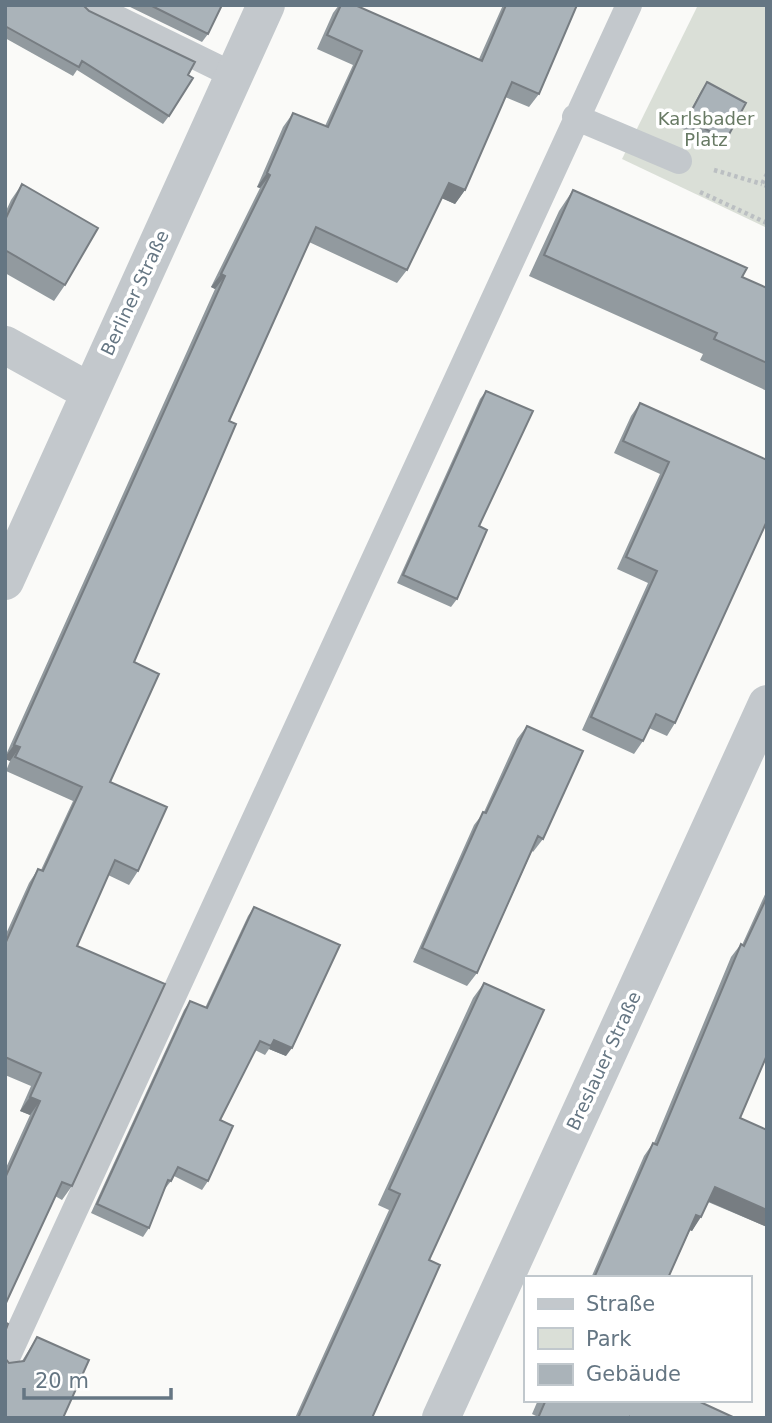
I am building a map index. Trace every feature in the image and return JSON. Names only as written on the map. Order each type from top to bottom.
[{"type":"street","name":"Berliner Straße","points":[[5,581],[266,5]]},
{"type":"street","points":[[5,345],[90,392]]},
{"type":"street","name":"Breslauer Straße","points":[[441,1418],[767,704]]},
{"type":"lane","points":[[90,5],[234,76]]},
{"type":"lane","points":[[5,1362],[575,117],[629,5]]},
{"type":"lane","points":[[575,117],[679,161]]},
{"type":"path","points":[[679,161],[764,185],[767,174]]},
{"type":"green space","name":"Karlsbader Platz","points":[[698,5],[767,5],[767,228],[622,159]]},
{"type":"building","points":[[5,5],[83,5],[89,11],[195,62],[188,75],[193,78],[169,116],[82,61],[79,67],[5,26]]},
{"type":"building","points":[[150,5],[222,5],[208,34]]},
{"type":"building","points":[[341,5],[355,5],[482,61],[506,5],[577,5],[539,94],[512,82],[465,190],[449,183],[407,270],[316,227],[229,421],[236,424],[134,662],[159,674],[110,782],[167,807],[138,871],[115,860],[77,946],[165,984],[72,1186],[62,1182],[5,1305],[5,1178],[40,1101],[30,1097],[41,1073],[5,1057],[5,944],[38,869],[43,871],[82,787],[15,757],[20,747],[14,745],[225,276],[221,274],[270,175],[267,173],[293,113],[328,127],[362,51],[327,35]]},
{"type":"building","name":"Karlsbader Platz","points":[[707,82],[746,103],[726,140],[687,119]]},
{"type":"building","points":[[22,184],[98,228],[65,285],[5,250],[5,220]]},
{"type":"building","points":[[573,190],[747,268],[742,277],[767,288],[767,363],[714,339],[717,333],[544,255]]},
{"type":"building","points":[[486,391],[533,411],[479,526],[487,530],[457,599],[403,575]]},
{"type":"building","points":[[640,403],[767,460],[767,521],[675,723],[656,714],[643,741],[591,717],[657,571],[626,557],[669,462],[623,441]]},
{"type":"building","points":[[527,726],[583,751],[543,839],[538,836],[477,973],[422,948],[483,812],[486,813]]},
{"type":"building","points":[[767,897],[767,1055],[740,1118],[767,1130],[767,1210],[715,1187],[701,1217],[696,1215],[669,1276],[595,1276],[653,1143],[657,1145],[741,944],[744,946]]},
{"type":"building","points":[[254,907],[340,945],[292,1048],[274,1040],[271,1046],[260,1041],[220,1120],[233,1126],[208,1181],[178,1167],[171,1181],[168,1180],[149,1228],[97,1204],[190,1001],[207,1008]]},
{"type":"building","points":[[484,983],[544,1010],[429,1260],[440,1265],[372,1418],[298,1418],[400,1194],[389,1189]]},
{"type":"building","points":[[37,1337],[89,1360],[63,1418],[5,1418],[5,1358],[9,1363],[24,1361]]},
{"type":"building","points":[[545,1402],[700,1402],[735,1418],[630,1417],[538,1418]]}]
